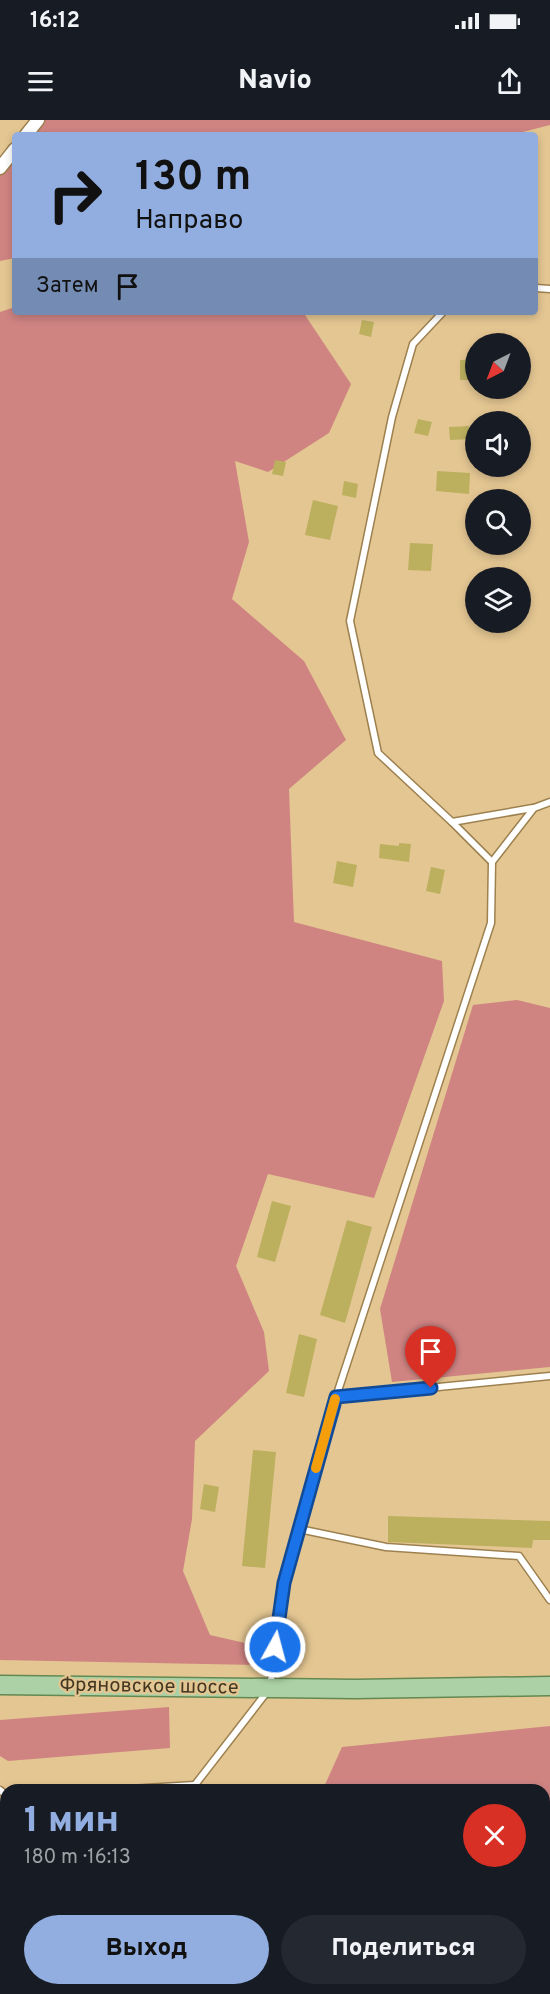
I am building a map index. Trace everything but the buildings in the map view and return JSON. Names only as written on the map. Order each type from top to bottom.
[{"type":"main road","name":"Фряновское шоссе","points":[[0,1685],[270,1688],[549,1682]]},
{"type":"street","points":[[28,132],[38,120]]},
{"type":"street","points":[[0,168],[12,153]]},
{"type":"lane","points":[[440,315],[413,344],[392,417],[350,621],[378,753],[492,862]]},
{"type":"lane","points":[[452,822],[534,808],[550,802]]},
{"type":"lane","points":[[195,1784],[270,1688],[284,1583],[336,1397],[491,923],[492,862],[534,808]]},
{"type":"lane","points":[[336,1397],[550,1376]]},
{"type":"lane","points":[[299,1529],[386,1547],[519,1556],[550,1600]]},
{"type":"shaded area","points":[[38,120],[550,120],[550,125],[523,132],[28,132]]},
{"type":"shaded area","points":[[12,153],[12,259],[0,261],[0,168]]},
{"type":"shaded area","points":[[12,308],[12,315],[305,315],[351,384],[329,433],[268,472],[235,461],[249,542],[232,599],[304,661],[346,740],[289,789],[294,922],[442,961],[444,1001],[374,1198],[268,1174],[236,1266],[264,1332],[269,1371],[195,1441],[192,1519],[183,1571],[210,1635],[258,1646],[259,1665],[0,1660],[0,312]]},
{"type":"shaded area","points":[[517,1000],[550,1008],[550,1367],[392,1382],[380,1309],[473,1005]]},
{"type":"shaded area","points":[[169,1707],[170,1748],[8,1761],[0,1756],[0,1720]]},
{"type":"shaded area","points":[[550,1726],[550,1784],[325,1784],[342,1747]]},
{"type":"slow traffic","points":[[316,1468],[335,1399]]},
{"type":"route","points":[[275,1647],[284,1583],[336,1397],[431,1388]]}]
